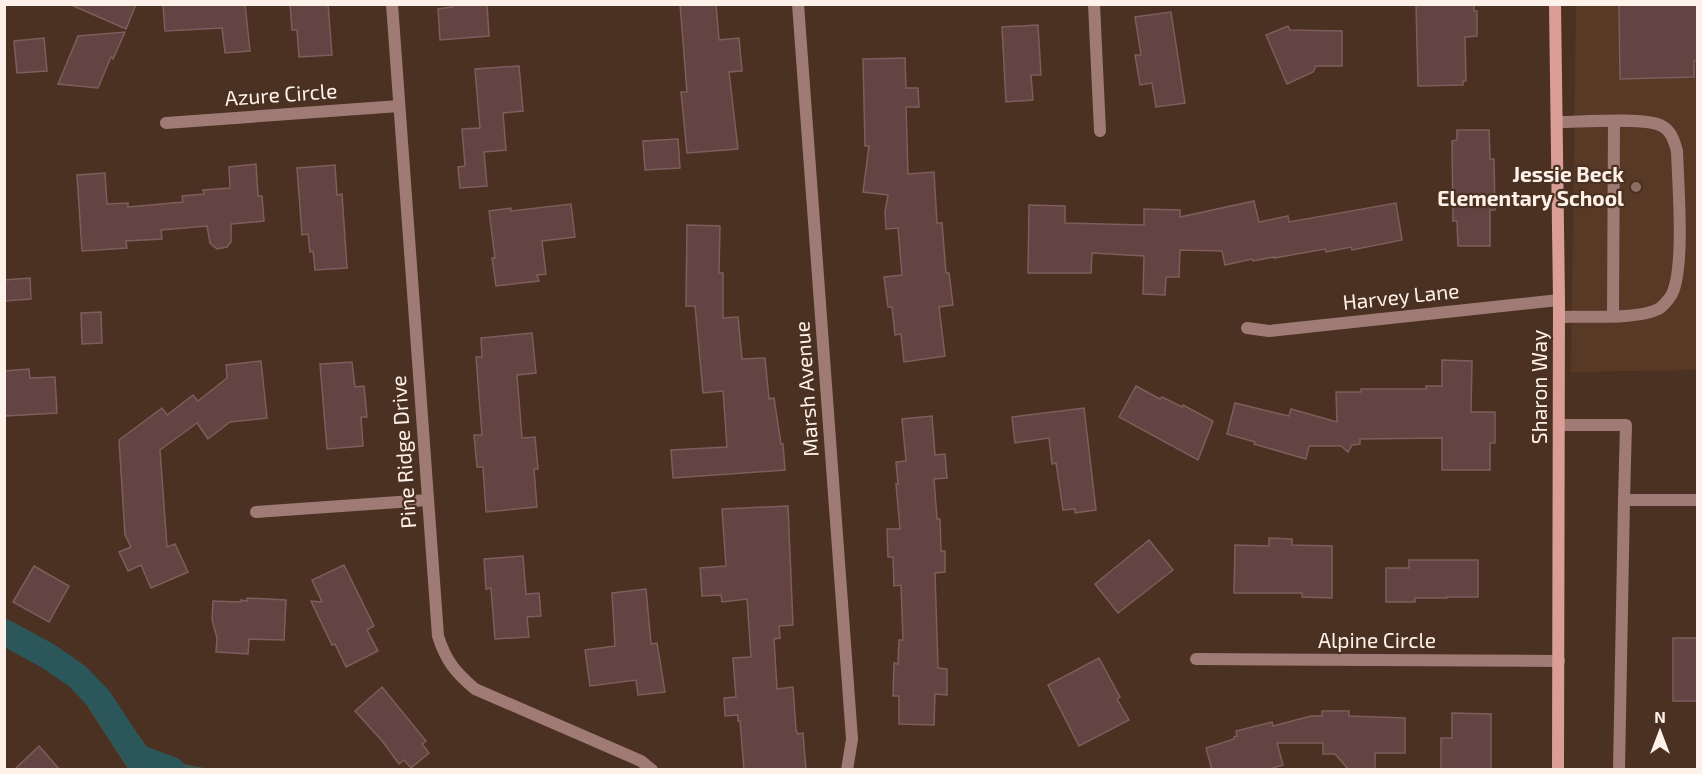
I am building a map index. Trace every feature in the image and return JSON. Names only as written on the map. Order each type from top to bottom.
[{"type":"street","name":"Pine Ridge Drive","points":[[392,4],[438,636],[445,656],[458,674],[475,689],[641,761],[652,770]]},
{"type":"street","name":"Marsh Avenue","points":[[798,4],[852,739],[847,770]]},
{"type":"street","points":[[1094,4],[1100,131]]},
{"type":"street","name":"Sharon Way","points":[[1555,4],[1559,300],[1558,770]]},
{"type":"street","name":"Azure Circle","points":[[166,123],[399,106]]},
{"type":"street","points":[[1557,122],[1640,122],[1660,125],[1673,136],[1677,151],[1678,255],[1677,279],[1672,296],[1660,308],[1639,315],[1559,317]]},
{"type":"street","points":[[1613,315],[1614,122]]},
{"type":"street","name":"Harvey Lane","points":[[1247,328],[1269,331],[1559,300]]},
{"type":"street","points":[[1559,425],[1626,425],[1619,770]]},
{"type":"street","points":[[1624,500],[1698,500]]},
{"type":"street","points":[[256,512],[427,501]]},
{"type":"street","name":"Alpine Circle","points":[[1196,659],[1559,661]]},
{"type":"shaded area","name":"Jessie Beck Elementary School","points":[[1576,5],[1697,5],[1697,370],[1571,372]]},
{"type":"green space","points":[[5,618],[86,672],[108,693],[148,748],[170,761],[209,769],[128,769],[84,701],[59,676],[5,645]]},
{"type":"building","points":[[69,4],[136,4],[126,29]]},
{"type":"building","points":[[163,4],[245,4],[250,51],[225,53],[222,28],[165,31]]},
{"type":"building","points":[[290,4],[328,4],[332,55],[299,57],[297,30],[292,30]]},
{"type":"building","points":[[452,4],[487,4],[489,36],[440,40],[438,9],[452,7]]},
{"type":"building","points":[[680,4],[716,4],[719,40],[739,38],[742,71],[729,72],[738,149],[687,153],[681,92],[687,92]]},
{"type":"building","points":[[1416,4],[1474,4],[1474,11],[1477,11],[1477,36],[1465,37],[1466,81],[1463,81],[1463,85],[1418,86]]},
{"type":"building","points":[[1619,4],[1698,4],[1698,61],[1694,61],[1694,77],[1620,79]]},
{"type":"building","points":[[1171,12],[1185,103],[1156,107],[1152,83],[1140,85],[1135,55],[1141,55],[1135,17]]},
{"type":"building","points":[[1038,25],[1041,75],[1031,75],[1033,100],[1006,102],[1002,27]]},
{"type":"building","points":[[1288,26],[1290,30],[1342,31],[1342,66],[1316,66],[1313,72],[1287,84],[1266,35]]},
{"type":"building","points":[[125,32],[98,88],[58,84],[78,36]]},
{"type":"building","points":[[44,38],[47,71],[17,73],[14,41]]},
{"type":"building","points":[[905,58],[906,88],[918,88],[919,107],[906,107],[908,174],[934,172],[937,223],[942,223],[946,273],[949,273],[953,305],[939,307],[945,356],[904,362],[901,334],[895,335],[892,307],[888,307],[884,277],[902,275],[898,228],[886,229],[885,212],[888,195],[863,192],[869,146],[865,146],[863,59]]},
{"type":"building","points":[[519,66],[523,111],[503,113],[506,150],[484,152],[487,186],[460,188],[458,167],[465,166],[462,129],[480,128],[475,69]]},
{"type":"building","points":[[1457,130],[1489,130],[1490,159],[1494,159],[1495,210],[1490,210],[1490,246],[1458,246],[1457,221],[1453,221],[1452,141],[1457,140]]},
{"type":"building","points":[[678,139],[680,168],[645,170],[643,141]]},
{"type":"building","points":[[256,164],[258,196],[262,196],[264,221],[231,224],[231,242],[227,247],[217,249],[210,243],[207,226],[161,230],[162,239],[126,241],[127,248],[82,251],[77,175],[105,173],[107,204],[128,203],[128,207],[183,202],[182,196],[204,194],[203,190],[230,188],[229,167]]},
{"type":"building","points":[[335,165],[337,195],[342,194],[347,268],[315,270],[308,234],[302,235],[297,168]]},
{"type":"building","points":[[1254,201],[1259,222],[1288,216],[1289,222],[1396,203],[1402,240],[1352,250],[1351,247],[1326,252],[1325,249],[1225,265],[1222,251],[1180,250],[1179,277],[1166,277],[1165,295],[1143,294],[1144,256],[1092,253],[1091,273],[1028,273],[1029,205],[1065,206],[1065,223],[1144,225],[1144,209],[1180,210],[1180,217]]},
{"type":"building","points":[[571,204],[575,237],[542,241],[546,274],[537,275],[539,281],[496,286],[489,211],[511,208],[511,211]]},
{"type":"building","points":[[687,225],[720,226],[719,273],[723,273],[723,318],[738,317],[742,359],[765,358],[769,399],[774,398],[781,444],[783,444],[785,470],[673,478],[671,450],[727,447],[723,391],[703,393],[695,306],[686,306]]},
{"type":"building","points":[[30,278],[31,299],[4,301],[4,280]]},
{"type":"building","points":[[101,312],[102,343],[82,344],[81,313]]},
{"type":"building","points":[[532,333],[536,373],[517,375],[522,438],[535,437],[538,469],[534,469],[537,507],[486,512],[483,467],[477,467],[474,435],[482,435],[476,357],[482,357],[481,338]]},
{"type":"building","points":[[1442,360],[1472,361],[1471,412],[1495,412],[1495,443],[1490,443],[1490,470],[1442,470],[1442,438],[1360,439],[1360,444],[1352,445],[1348,452],[1341,446],[1309,446],[1306,459],[1227,434],[1235,403],[1289,416],[1291,409],[1337,422],[1336,392],[1361,392],[1361,389],[1426,389],[1426,386],[1442,386]]},
{"type":"building","points":[[261,361],[267,418],[230,422],[208,439],[197,423],[160,450],[167,547],[175,544],[188,572],[151,588],[141,565],[128,571],[119,552],[131,547],[125,535],[119,440],[162,408],[167,415],[193,395],[198,401],[227,378],[226,365]]},
{"type":"building","points":[[352,362],[355,387],[364,386],[367,417],[361,417],[363,446],[327,449],[320,364]]},
{"type":"building","points":[[29,369],[30,378],[55,377],[57,413],[6,416],[4,413],[4,371]]},
{"type":"building","points":[[1136,386],[1160,399],[1162,397],[1182,407],[1183,405],[1213,421],[1198,460],[1119,417]]},
{"type":"building","points":[[1084,408],[1096,510],[1075,513],[1075,509],[1063,510],[1056,463],[1052,464],[1049,438],[1015,443],[1012,417]]},
{"type":"building","points":[[932,416],[935,455],[945,454],[947,478],[934,479],[937,519],[940,519],[941,551],[945,551],[945,572],[935,573],[938,668],[947,669],[947,695],[935,694],[934,725],[899,724],[899,696],[893,696],[894,663],[898,664],[899,640],[903,640],[901,585],[894,586],[893,557],[888,557],[887,529],[900,529],[896,462],[906,461],[902,419]]},
{"type":"building","points":[[788,506],[793,625],[779,626],[780,638],[774,639],[777,689],[793,687],[796,730],[798,734],[803,733],[806,770],[744,770],[740,721],[738,721],[738,715],[725,716],[724,698],[736,697],[733,658],[751,657],[747,599],[722,602],[721,595],[702,596],[700,568],[726,566],[722,509]]},
{"type":"building","points":[[1269,538],[1292,539],[1292,545],[1332,546],[1332,598],[1302,597],[1302,593],[1234,593],[1235,545],[1269,546]]},
{"type":"building","points":[[1149,540],[1173,570],[1118,613],[1095,584]]},
{"type":"building","points":[[523,556],[526,594],[539,593],[541,616],[527,617],[529,637],[495,639],[491,588],[486,589],[484,559]]},
{"type":"building","points":[[1409,560],[1478,560],[1478,597],[1415,598],[1415,602],[1386,602],[1386,568],[1409,568]]},
{"type":"building","points":[[344,565],[374,626],[367,630],[378,651],[346,667],[335,644],[332,645],[311,601],[322,602],[312,580]]},
{"type":"building","points":[[34,566],[69,586],[49,622],[13,602]]},
{"type":"building","points":[[646,589],[651,644],[657,643],[665,692],[638,695],[636,680],[590,686],[585,650],[615,646],[612,593]]},
{"type":"building","points":[[247,598],[286,600],[284,640],[249,639],[248,654],[216,652],[217,638],[212,620],[213,601],[241,602],[241,600],[247,601]]},
{"type":"building","points":[[1673,638],[1698,638],[1698,701],[1673,701]]},
{"type":"building","points":[[1099,658],[1120,697],[1117,699],[1129,720],[1079,746],[1048,685]]},
{"type":"building","points":[[382,687],[426,741],[422,744],[429,753],[411,768],[404,760],[399,764],[355,711]]},
{"type":"building","points":[[1322,711],[1349,711],[1349,716],[1405,718],[1405,753],[1375,753],[1375,770],[1349,770],[1335,754],[1323,754],[1323,743],[1277,743],[1283,765],[1266,770],[1212,770],[1206,748],[1234,739],[1237,736],[1236,731],[1272,722],[1273,726],[1311,716],[1322,716]]},
{"type":"building","points":[[1452,713],[1491,714],[1491,767],[1489,770],[1441,770],[1441,738],[1452,738]]},
{"type":"building","points":[[39,746],[60,770],[14,770]]},
{"type":"waterway","points":[[4,632],[48,656],[77,676],[100,700],[137,757],[172,770]]},
{"type":"place","name":"Jessie Beck Elementary School","points":[[1636,187]]}]
